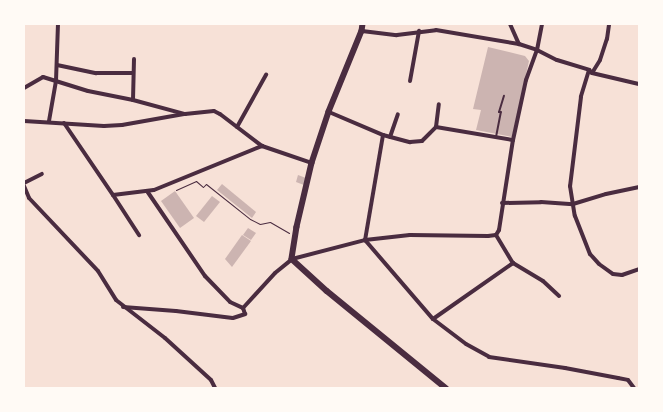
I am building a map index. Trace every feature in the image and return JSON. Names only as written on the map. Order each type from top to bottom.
[{"type":"main road","points":[[363,24],[362,31],[329,112],[312,163],[295,236],[292,259],[327,291],[446,388]]},
{"type":"street","points":[[49,121],[56,81],[58,24]]},
{"type":"street","points":[[510,24],[519,44]]},
{"type":"street","points":[[496,235],[499,230],[513,140],[526,80],[537,50],[542,24]]},
{"type":"street","points":[[609,24],[607,39],[600,60],[591,72],[581,97],[570,186],[575,216],[590,254],[599,264],[613,274],[622,276],[639,269]]},
{"type":"street","points":[[362,31],[397,35],[419,31],[449,32],[519,44],[591,72],[639,84]]},
{"type":"street","points":[[410,81],[419,31]]},
{"type":"street","points":[[133,100],[134,59]]},
{"type":"street","points":[[57,65],[96,73],[133,73]]},
{"type":"street","points":[[237,127],[266,75]]},
{"type":"street","points":[[24,88],[43,77],[185,114]]},
{"type":"street","points":[[329,112],[383,135],[418,142],[426,138],[436,127],[440,104]]},
{"type":"street","points":[[24,121],[49,121],[104,126],[122,125],[185,114],[214,111],[262,146],[312,163]]},
{"type":"street","points":[[390,137],[398,114]]},
{"type":"street","points":[[64,123],[139,235]]},
{"type":"street","points":[[436,127],[513,140]]},
{"type":"street","points":[[365,240],[383,135]]},
{"type":"street","points":[[113,195],[147,192],[262,146]]},
{"type":"street","points":[[24,183],[42,174]]},
{"type":"street","points":[[24,186],[29,198],[92,264],[112,295],[123,307],[165,338],[211,380],[214,388]]},
{"type":"street","points":[[502,203],[541,202],[573,204],[606,194],[639,187]]},
{"type":"street","points":[[123,307],[233,318],[245,314],[242,308],[230,302],[205,276],[147,192]]},
{"type":"street","points":[[242,308],[292,259],[365,240],[424,234],[496,235]]},
{"type":"street","points":[[496,235],[513,263],[543,281],[559,296]]},
{"type":"street","points":[[365,240],[433,319],[466,344],[489,357],[565,368],[628,380],[634,388]]},
{"type":"street","points":[[433,319],[513,263]]},
{"type":"lane","points":[[496,137],[504,96]]},
{"type":"path","points":[[176,190],[196,181],[204,187],[206,184],[250,219],[260,224],[270,222],[295,236]]},
{"type":"building","points":[[488,47],[525,56],[529,61],[512,137],[476,130],[481,110],[473,109]]},
{"type":"building","points":[[298,175],[306,178],[304,185],[296,182]]},
{"type":"building","points":[[222,184],[256,212],[252,218],[217,190]]},
{"type":"building","points":[[175,191],[194,218],[180,228],[161,201]]},
{"type":"building","points":[[212,196],[220,202],[204,222],[196,216]]},
{"type":"building","points":[[248,228],[256,233],[251,240],[243,235]]},
{"type":"building","points":[[242,235],[251,241],[232,267],[225,259]]}]
